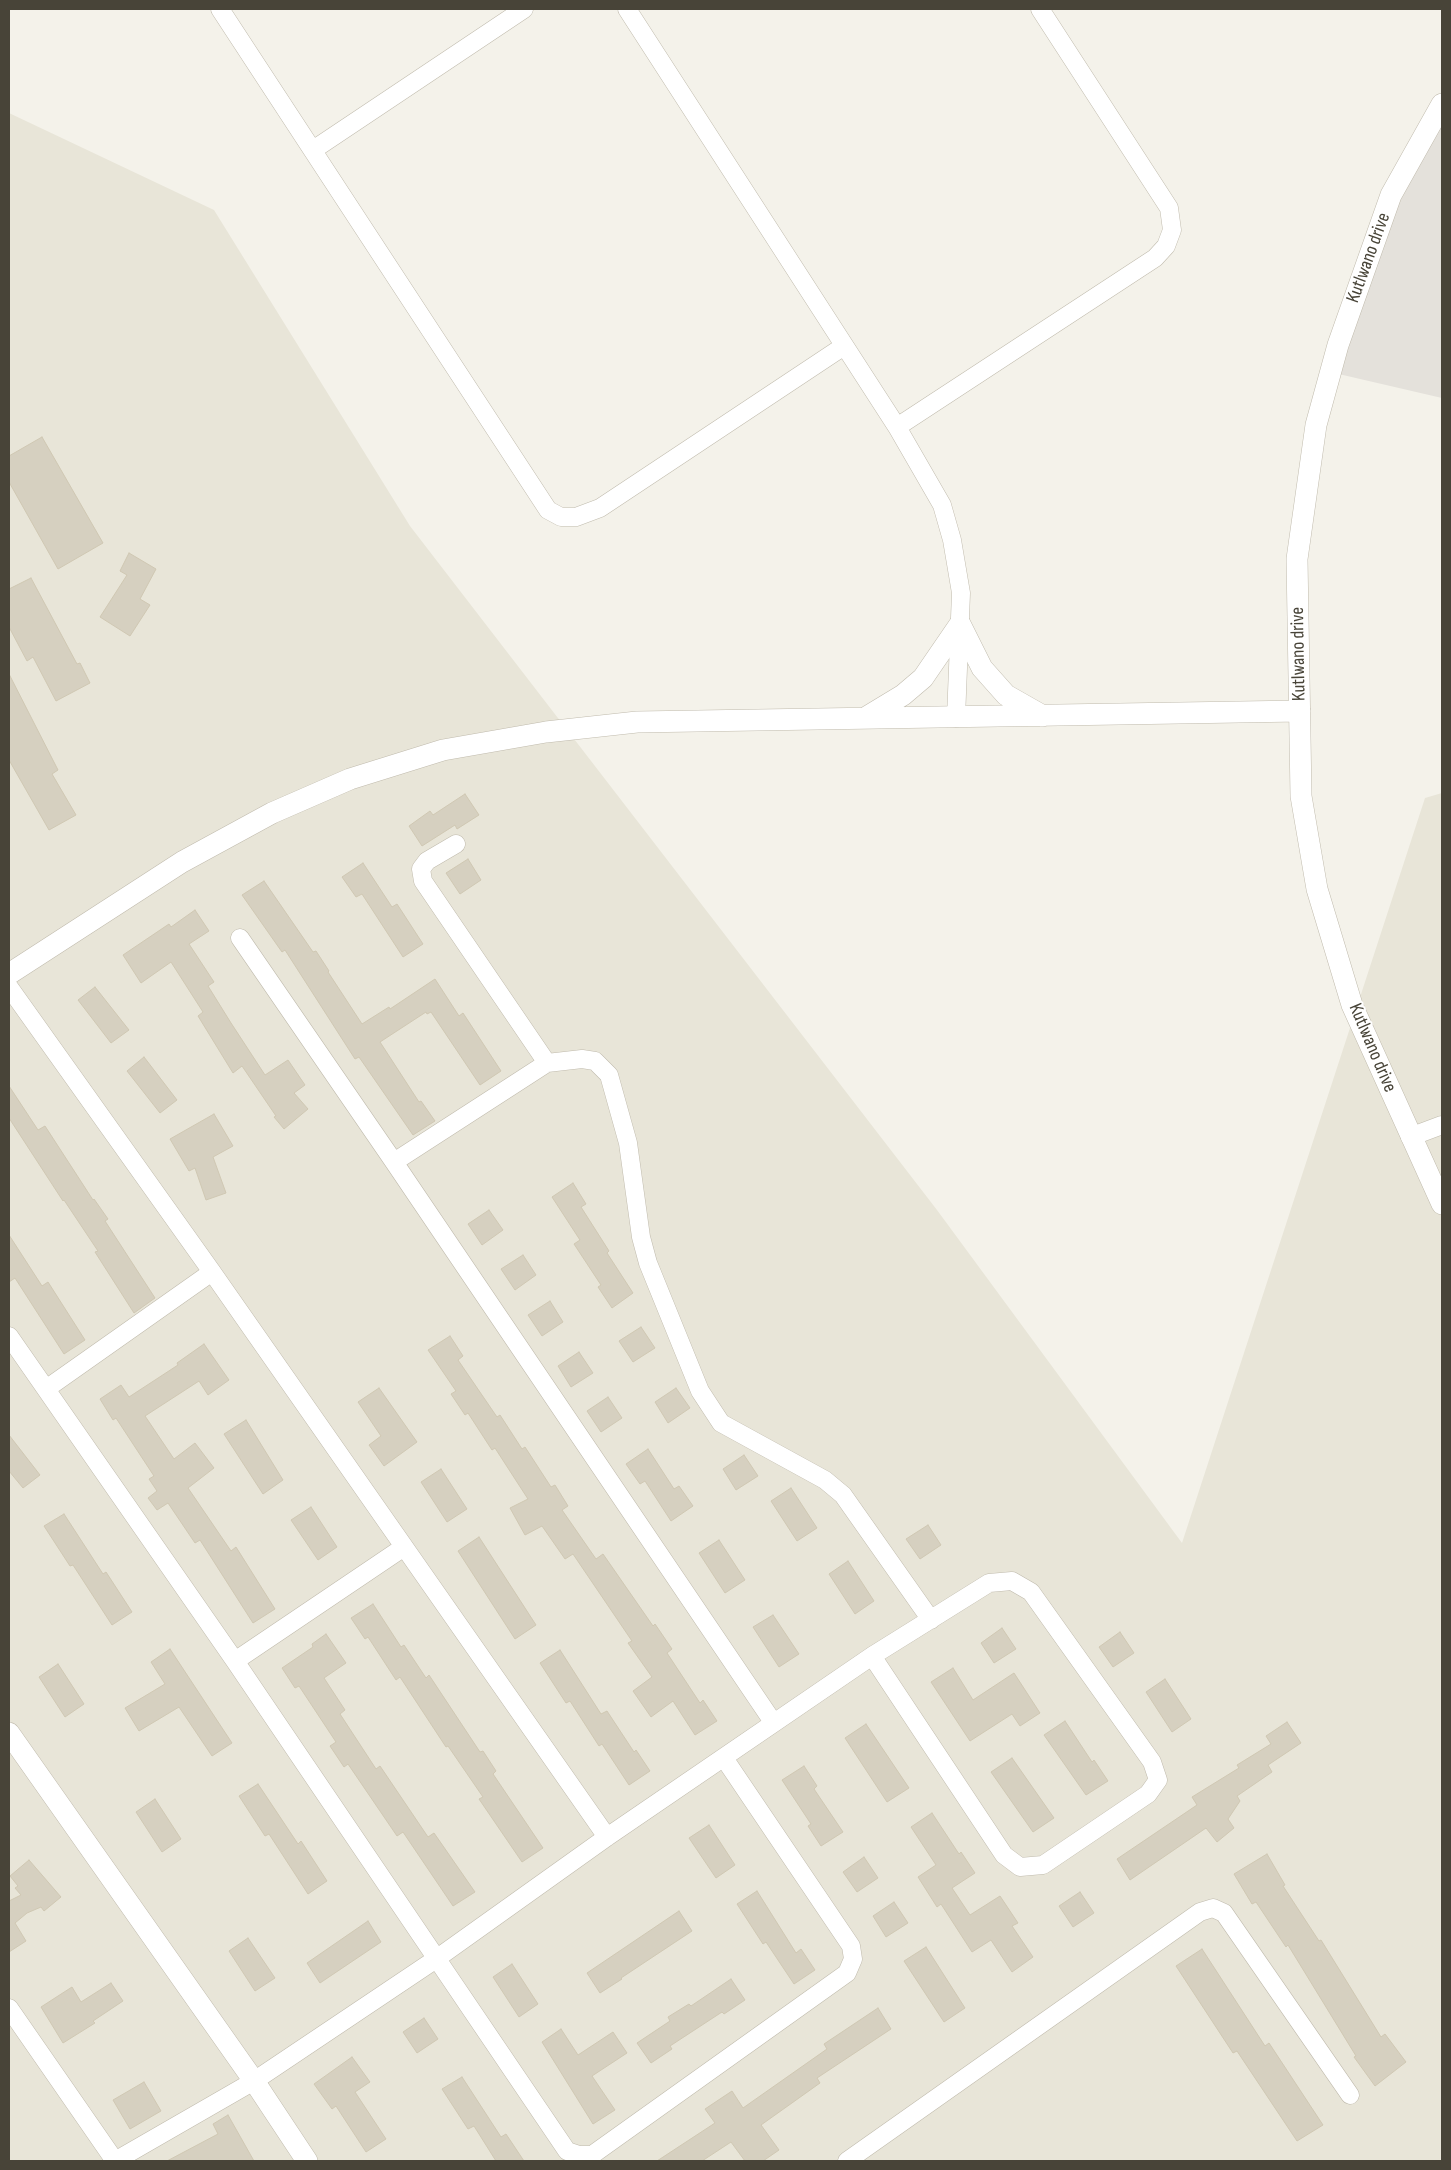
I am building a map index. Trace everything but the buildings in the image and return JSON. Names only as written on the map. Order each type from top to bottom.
[{"type":"street","points":[[220,9],[548,510],[561,517],[576,517],[600,508],[844,346]]},
{"type":"street","points":[[313,150],[524,9]]},
{"type":"street","points":[[626,9],[897,428],[942,505],[952,540],[961,593],[956,718]]},
{"type":"street","points":[[897,428],[1155,258],[1166,246],[1172,230],[1169,208],[1040,9]]},
{"type":"street","name":"Kutlwano drive","points":[[1442,104],[1391,195],[1338,346],[1316,425],[1297,558],[1301,796],[1317,889],[1352,1005],[1442,1204]]},
{"type":"street","points":[[960,624],[982,668],[1006,694],[1044,716]]},
{"type":"street","points":[[864,719],[903,695],[923,678],[960,624]]},
{"type":"street","points":[[9,974],[182,862],[272,813],[350,779],[443,750],[546,732],[636,722],[1300,711]]},
{"type":"street","points":[[456,844],[427,861],[421,869],[423,881],[547,1063]]},
{"type":"street","points":[[240,938],[773,1722]]},
{"type":"street","points":[[9,987],[212,1272],[607,1837]]},
{"type":"street","points":[[394,1162],[547,1063],[582,1059],[595,1061],[609,1075],[628,1143],[641,1237],[648,1263],[700,1391],[721,1423],[825,1480],[843,1495],[931,1620]]},
{"type":"street","points":[[1410,1136],[1442,1125]]},
{"type":"street","points":[[46,1389],[212,1272]]},
{"type":"street","points":[[9,1336],[235,1661],[567,2152],[579,2155],[592,2155],[848,1973],[853,1959],[851,1946],[724,1758]]},
{"type":"street","points":[[235,1661],[404,1547]]},
{"type":"street","points":[[9,2008],[115,2161],[254,2080],[436,1959],[773,1722],[872,1656],[989,1583],[1012,1581],[1031,1592],[1152,1762],[1158,1780],[1148,1794],[1043,1865],[1020,1867],[1004,1856],[872,1656]]},
{"type":"street","points":[[9,1733],[254,2080],[307,2161]]},
{"type":"street","points":[[847,2161],[1200,1912],[1213,1908],[1224,1912],[1350,2095]]},
{"type":"shaded area","points":[[1442,105],[1442,398],[1330,372],[1397,185]]},
{"type":"shaded area","points":[[9,113],[214,210],[410,526],[937,1210],[1182,1543],[1425,798],[1442,793],[1442,2161],[9,2161]]}]
